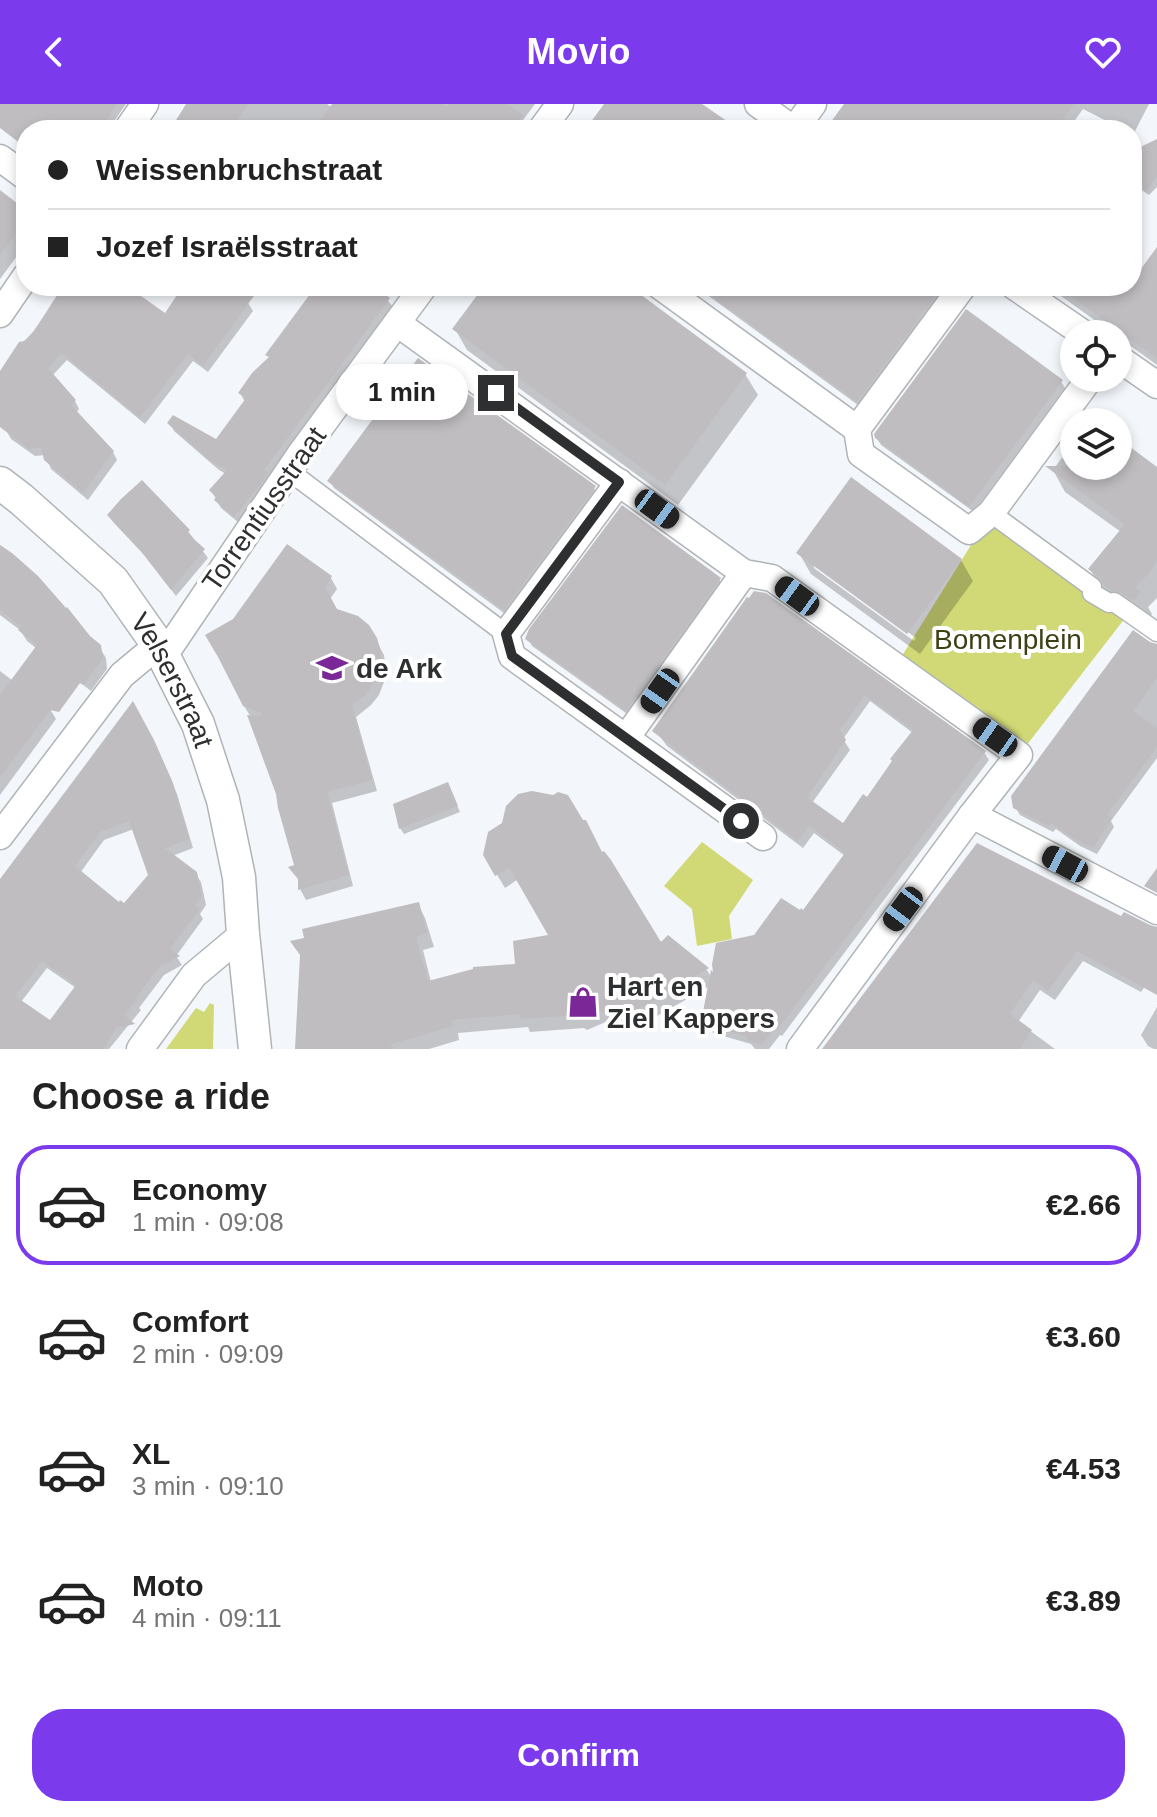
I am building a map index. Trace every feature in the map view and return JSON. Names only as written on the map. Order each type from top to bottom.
[{"type":"street","points":[[758,104],[780,120]]},
{"type":"street","points":[[0,314],[16,291]]},
{"type":"street","name":"Torrentiusstraat","points":[[0,836],[122,675],[160,651],[417,296]]},
{"type":"street","points":[[681,296],[857,429],[861,454],[969,531],[991,513],[1080,392]]},
{"type":"street","points":[[857,429],[956,296]]},
{"type":"street","points":[[1029,296],[1064,320]]},
{"type":"street","points":[[397,323],[744,573],[772,578],[1019,755],[800,1049]]},
{"type":"street","points":[[1132,368],[1157,385]]},
{"type":"street","points":[[289,471],[506,634],[512,656],[763,837]]},
{"type":"street","points":[[506,634],[619,482]]},
{"type":"street","name":"Velserstraat","points":[[0,483],[113,581],[160,651],[198,724],[223,800],[239,877],[243,934]]},
{"type":"street","points":[[991,513],[1092,587],[1092,593],[1109,603],[1114,602],[1157,632]]},
{"type":"street","points":[[626,738],[744,573]]},
{"type":"street","points":[[972,815],[1157,911]]},
{"type":"street","points":[[140,1049],[194,975],[243,934]]},
{"type":"street","points":[[238,1049],[243,934]]},
{"type":"street","points":[[243,934],[255,1049]]},
{"type":"green space","name":"Bomenplein","points":[[991,513],[1129,613],[1019,755],[895,667]]},
{"type":"green space","points":[[702,842],[753,880],[729,916],[732,939],[697,946],[692,909],[664,886]]},
{"type":"green space","points":[[210,1003],[214,1005],[213,1049],[166,1049],[196,1008],[204,1012]]},
{"type":"building","points":[[0,104],[117,104],[107,120],[16,120],[16,139],[0,127]]},
{"type":"building","points":[[186,104],[248,104],[238,120],[176,120]]},
{"type":"building","points":[[332,104],[442,104],[446,107],[449,104],[508,104],[523,115],[519,120],[320,120]]},
{"type":"building","points":[[604,104],[702,104],[725,120],[592,120]]},
{"type":"building","points":[[844,104],[1074,104],[1062,120],[832,120]]},
{"type":"building","points":[[1157,139],[1157,176],[1146,192],[1142,189],[1142,146]]},
{"type":"building","points":[[0,190],[16,202],[16,233],[0,255]]},
{"type":"building","points":[[1157,247],[1157,358],[1132,340],[1132,320],[1104,320],[1070,296],[1142,296],[1142,267]]},
{"type":"building","points":[[57,296],[141,296],[165,313],[176,296],[254,296],[203,366],[188,354],[140,418],[62,353],[48,368],[76,400],[71,405],[114,451],[83,493],[44,460],[41,447],[29,449],[0,427],[0,371],[19,342],[34,331]]},
{"type":"building","points":[[309,296],[390,298],[264,470],[268,473],[234,517],[214,500],[216,497],[209,490],[227,470],[212,462],[167,423],[173,415],[216,439],[246,398],[238,393],[252,373],[269,357],[265,355]]},
{"type":"building","points":[[477,296],[643,296],[747,373],[665,485],[452,329]]},
{"type":"building","points":[[712,296],[936,296],[857,402]]},
{"type":"building","points":[[966,309],[1060,378],[1060,384],[969,507],[875,438],[874,434]]},
{"type":"building","points":[[418,358],[596,486],[504,610],[327,481]]},
{"type":"building","points":[[1132,448],[1157,467],[1157,560],[1135,587],[1141,591],[1134,601],[1104,586],[1100,578],[1088,569],[1125,524],[1064,480],[1132,480]]},
{"type":"building","points":[[1045,466],[1060,466],[1060,477]]},
{"type":"building","points":[[851,477],[962,559],[907,634],[796,553]]},
{"type":"building","points":[[142,480],[190,530],[187,533],[205,549],[171,590],[107,515]]},
{"type":"building","points":[[622,505],[721,578],[626,711],[525,639],[529,629]]},
{"type":"building","points":[[287,544],[332,576],[325,587],[337,609],[358,616],[369,625],[381,652],[381,666],[376,680],[365,695],[352,705],[372,780],[327,792],[349,875],[298,890],[298,879],[288,867],[294,865],[276,794],[247,715],[261,716],[262,713],[243,706],[205,635],[233,619]]},
{"type":"building","points":[[0,545],[38,576],[67,607],[101,645],[103,658],[59,712],[50,710],[0,777],[0,695],[37,645],[18,630],[21,626],[0,610]]},
{"type":"building","points":[[754,591],[766,593],[986,751],[777,1030],[775,1028],[762,1045],[748,1041],[747,1037],[706,1025],[702,1017],[711,970],[713,972],[716,943],[754,935],[781,898],[803,910],[845,853],[809,826],[798,841],[652,731]],"holes":[[[865,695],[913,730],[890,759],[892,761],[867,797],[863,794],[843,823],[808,798],[846,740],[840,730]]]},
{"type":"building","points":[[1133,630],[1157,644],[1157,678],[1133,711],[1157,728],[1157,747],[1107,815],[1112,818],[1093,848],[1051,823],[1049,826],[1013,808],[1011,796]]},
{"type":"building","points":[[133,701],[173,783],[189,839],[165,848],[197,872],[202,896],[195,905],[200,909],[170,949],[180,956],[160,966],[124,1015],[135,1024],[116,1028],[103,1049],[0,1049],[0,879]],"holes":[[[129,821],[148,875],[124,903],[75,866],[100,832]],[[42,961],[76,985],[50,1020],[15,996]]]},
{"type":"building","points":[[448,782],[458,806],[399,829],[393,804]]},
{"type":"building","points":[[532,791],[568,795],[661,942],[668,935],[709,968],[620,1020],[612,1008],[603,1013],[599,1008],[578,1018],[576,1015],[521,1019],[520,1014],[452,1020],[453,1026],[391,1044],[392,1049],[295,1049],[300,955],[290,941],[304,938],[302,929],[419,902],[427,933],[416,937],[428,981],[473,967],[515,964],[513,941],[548,935],[510,869],[495,876],[483,855],[488,832],[502,823],[506,806],[518,794]]},
{"type":"building","points":[[977,843],[1121,916],[1124,912],[1157,927],[1157,995],[1077,951],[1048,991],[1033,980],[1010,1014],[1032,1030],[1020,1049],[822,1049]]},
{"type":"building","points":[[1157,868],[1157,893],[1144,886]]},
{"type":"place","name":"de Ark","points":[[332,668]]},
{"type":"place","name":"Hart en Ziel Kappers","points":[[583,1002]]},
{"type":"route","points":[[496,393],[619,482],[506,634],[512,656],[741,821]]}]
